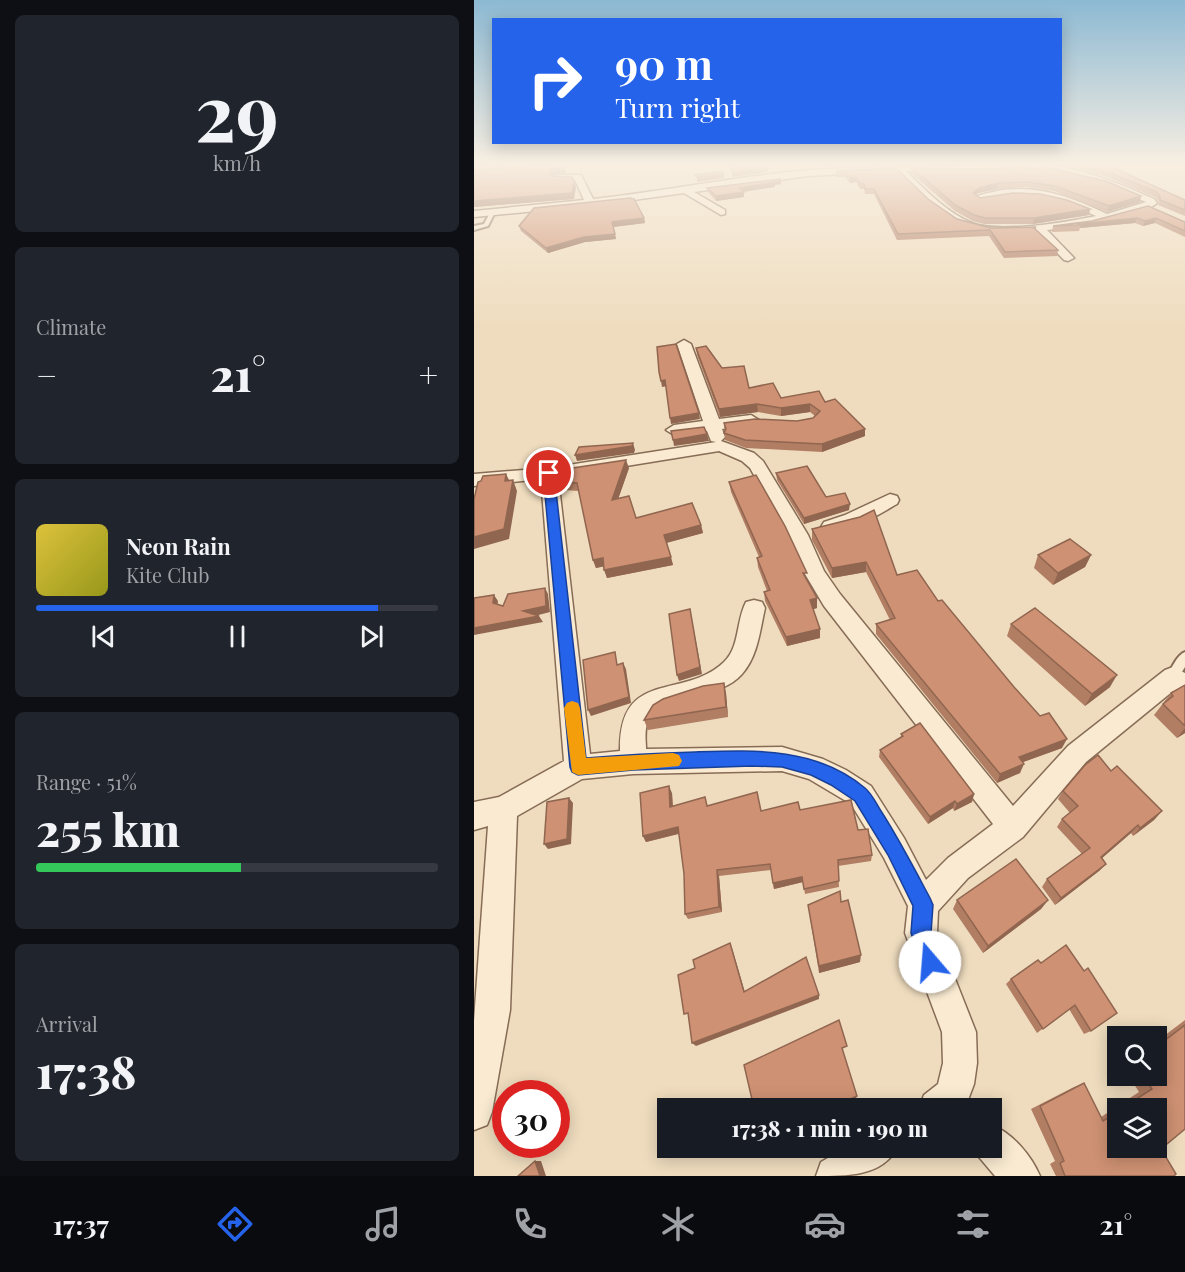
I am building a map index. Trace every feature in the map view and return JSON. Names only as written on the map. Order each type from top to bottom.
[{"type":"street","points":[[958,218],[969,226],[991,230],[1038,227],[1100,218]]},
{"type":"street","points":[[1038,227],[1068,258]]},
{"type":"street","points":[[684,345],[711,425],[721,446]]},
{"type":"street","points":[[674,430],[765,420]]},
{"type":"street","points":[[474,480],[549,473],[721,446],[748,457],[757,465],[798,535],[805,555],[832,600],[1013,827]]},
{"type":"street","points":[[549,473],[578,767]]},
{"type":"street","points":[[798,535],[852,520],[890,500]]},
{"type":"street","points":[[633,762],[635,721],[641,713],[662,698],[706,683],[735,667],[742,653],[754,608]]},
{"type":"street","points":[[923,905],[958,868],[1013,827],[1077,754],[1181,674]]},
{"type":"street","points":[[474,1112],[493,1010],[489,812],[578,767],[633,762],[752,758],[782,759],[814,768],[837,779],[861,795],[894,848],[923,905],[921,933],[959,1032],[960,1063],[951,1098]]},
{"type":"street","points":[[1002,1155],[1021,1176]]},
{"type":"street","points":[[835,1176],[863,1158]]},
{"type":"lane","points":[[474,228],[486,225],[490,218]]},
{"type":"building","points":[[526,218],[644,218],[612,222],[615,234],[584,237],[546,248],[519,226]]},
{"type":"building","points":[[889,218],[955,218],[991,228],[1036,227],[1034,228],[1058,250],[1005,252],[990,230],[898,234]]},
{"type":"building","points":[[1104,218],[1175,218],[1185,222],[1185,231],[1156,218],[1145,221],[1137,218],[1053,226]]},
{"type":"building","points":[[676,344],[699,413],[670,418],[665,380],[661,381],[659,372],[657,347]]},
{"type":"building","points":[[706,346],[722,368],[744,366],[749,388],[773,383],[781,398],[819,391],[825,402],[835,399],[865,429],[822,444],[745,440],[724,433],[726,429],[724,423],[755,419],[797,421],[813,418],[820,411],[810,404],[781,408],[757,404],[719,409],[696,348]]},
{"type":"building","points":[[704,427],[707,434],[673,440],[671,431]]},
{"type":"building","points":[[633,443],[632,446],[575,455],[579,447]]},
{"type":"building","points":[[626,460],[612,500],[629,496],[636,518],[692,503],[701,525],[664,535],[671,557],[604,570],[603,558],[593,560],[577,483],[560,482],[566,469]]},
{"type":"building","points":[[807,466],[826,497],[845,493],[850,504],[804,518],[776,473]]},
{"type":"building","points":[[506,474],[505,481],[513,480],[504,529],[474,537],[474,499],[478,482],[483,476]]},
{"type":"building","points":[[756,475],[785,526],[807,573],[803,573],[817,598],[810,600],[820,629],[786,637],[764,592],[770,590],[757,558],[762,556],[729,482]]},
{"type":"building","points":[[874,510],[897,575],[917,570],[938,601],[942,600],[1014,687],[1040,716],[1049,713],[1067,739],[1019,757],[1024,764],[1000,774],[876,624],[895,618],[866,562],[832,568],[812,529],[860,517]]},
{"type":"building","points":[[1070,539],[1091,555],[1058,573],[1038,555]]},
{"type":"building","points":[[545,588],[546,606],[523,611],[539,616],[474,628],[474,598],[494,595],[493,603],[503,606],[508,594]]},
{"type":"building","points":[[1035,608],[1117,675],[1092,694],[1011,624]]},
{"type":"building","points":[[690,609],[700,667],[677,675],[669,614]]},
{"type":"building","points":[[615,652],[617,665],[623,663],[629,697],[588,710],[583,660]]},
{"type":"building","points":[[724,683],[726,707],[644,720],[653,705],[663,699],[703,686]]},
{"type":"building","points":[[1185,685],[1185,726],[1163,704],[1173,696],[1171,693]]},
{"type":"building","points":[[920,723],[974,794],[957,804],[955,801],[930,817],[880,750]]},
{"type":"building","points":[[1098,755],[1111,771],[1117,766],[1162,811],[1140,828],[1138,825],[1101,857],[1106,864],[1061,898],[1047,879],[1090,848],[1062,819],[1078,806],[1063,791],[1085,765]]},
{"type":"building","points":[[669,786],[670,807],[705,797],[707,806],[757,792],[761,811],[798,802],[800,810],[851,800],[858,830],[868,829],[872,855],[838,860],[839,881],[804,889],[802,877],[773,883],[770,864],[717,870],[719,907],[685,914],[684,874],[678,827],[643,836],[640,793]]},
{"type":"building","points":[[569,798],[567,839],[544,844],[547,802]]},
{"type":"building","points":[[1016,859],[1048,900],[988,946],[957,900]]},
{"type":"building","points":[[840,891],[841,902],[848,900],[861,955],[819,966],[808,905]]},
{"type":"building","points":[[730,943],[744,992],[806,957],[819,995],[692,1043],[688,1013],[684,1014],[678,975],[695,968],[693,960]]},
{"type":"building","points":[[1066,945],[1084,971],[1088,968],[1117,1013],[1091,1031],[1075,1005],[1043,1029],[1011,979],[1038,960],[1041,963]]},
{"type":"building","points":[[839,1020],[847,1046],[842,1048],[857,1096],[853,1098],[752,1098],[744,1065]]},
{"type":"building","points":[[1185,1025],[1185,1129],[1167,1144],[1167,1098],[1138,1098],[1152,1089],[1150,1086],[1167,1086],[1167,1039]]},
{"type":"building","points":[[1084,1083],[1103,1121],[1107,1119],[1107,1158],[1166,1158],[1176,1174],[1174,1176],[1065,1176],[1060,1163],[1064,1161],[1040,1106]]},
{"type":"building","points":[[535,1161],[540,1176],[518,1176]]},
{"type":"slow traffic","points":[[572,708],[578,767],[673,761]]},
{"type":"route","points":[[549,473],[578,767],[633,762],[782,759],[814,768],[837,779],[861,795],[894,848],[923,905],[921,933],[930,962]]}]
